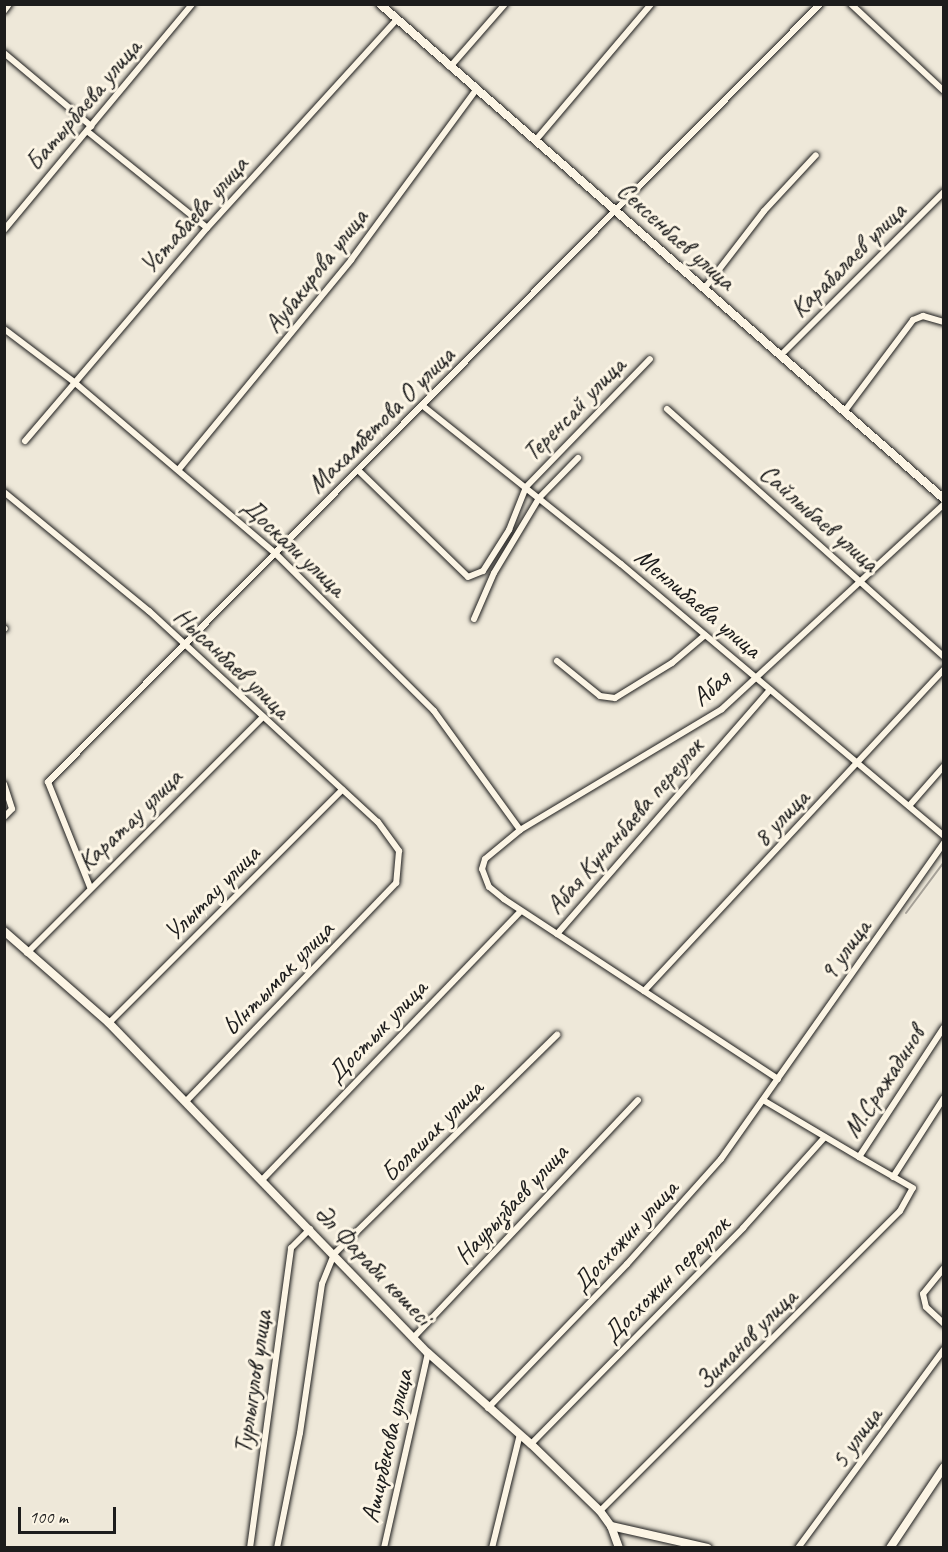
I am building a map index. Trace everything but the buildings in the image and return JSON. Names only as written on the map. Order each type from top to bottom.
[{"type":"street","points":[[4,11],[9,4]]},
{"type":"street","name":"Батырбаева улица","points":[[4,230],[192,4]]},
{"type":"street","name":"Сексенбаев улица","points":[[380,4],[944,499]]},
{"type":"street","points":[[450,67],[505,4]]},
{"type":"street","points":[[536,141],[651,4]]},
{"type":"street","name":"Махамбетова О улица","points":[[90,887],[48,782],[820,4]]},
{"type":"street","points":[[851,4],[944,91]]},
{"type":"street","name":"Устабаева улица","points":[[25,441],[207,228],[397,19]]},
{"type":"street","points":[[4,53],[207,228]]},
{"type":"street","name":"Аубакирова улица","points":[[179,469],[351,260],[476,90]]},
{"type":"street","points":[[704,289],[764,212],[816,155]]},
{"type":"street","name":"Карабалаев улица","points":[[780,356],[944,192]]},
{"type":"street","points":[[844,412],[913,320],[923,316],[944,322]]},
{"type":"street","name":"Доскали улица","points":[[4,330],[75,382],[275,553],[434,711],[520,830]]},
{"type":"street","name":"Теренсай улица","points":[[525,487],[650,359]]},
{"type":"street","name":"Менлибаева улица","points":[[423,406],[705,635],[944,836]]},
{"type":"street","name":"Сайлыбаев улица","points":[[667,410],[860,579],[944,657]]},
{"type":"street","name":"Теренсай улица","points":[[474,619],[494,573],[539,498],[578,458]]},
{"type":"street","points":[[358,470],[468,577],[483,571],[509,530],[525,487]]},
{"type":"street","name":"Нысанбаев улица","points":[[4,492],[148,611],[183,646],[378,822],[399,851],[396,883]]},
{"type":"street","name":"Абая","points":[[521,911],[489,887],[482,869],[493,851],[520,830],[722,709],[754,676],[944,504]]},
{"type":"street","points":[[557,661],[600,696],[615,698],[672,663],[705,635]]},
{"type":"street","name":"8 улица","points":[[645,992],[944,669]]},
{"type":"street","name":"Абая Кунанбаева переулок","points":[[557,934],[770,690]]},
{"type":"street","name":"Каратау улица","points":[[27,953],[90,887],[262,718]]},
{"type":"street","points":[[909,806],[944,766]]},
{"type":"street","points":[[4,784],[12,809],[4,817]]},
{"type":"street","name":"Улытау улица","points":[[109,1023],[342,790]]},
{"type":"street","name":"9 улица","points":[[778,1079],[944,843]]},
{"type":"street","name":"Ынтымак улица","points":[[187,1100],[396,883]]},
{"type":"street","points":[[521,911],[778,1079]]},
{"type":"street","name":"Достык улица","points":[[262,1180],[521,911]]},
{"type":"street","points":[[4,931],[27,953]]},
{"type":"street","name":"Әл Фараби көшесі","points":[[27,953],[109,1023],[187,1100],[428,1353],[531,1444],[600,1511],[611,1526],[620,1548]]},
{"type":"street","name":"М.Сражадинов","points":[[763,1100],[859,1157],[944,1027]]},
{"type":"street","name":"Болашак улица","points":[[334,1254],[557,1035]]},
{"type":"street","name":"Досхожин улица","points":[[488,1408],[627,1264],[721,1159],[778,1079]]},
{"type":"street","points":[[859,1157],[893,1177],[944,1098]]},
{"type":"street","name":"Наурызбаев улица","points":[[414,1337],[638,1100]]},
{"type":"street","name":"Досхожин переулок","points":[[531,1444],[744,1228],[825,1137]]},
{"type":"street","name":"Зиманов улица","points":[[600,1511],[900,1210],[913,1188],[893,1177]]},
{"type":"street","name":"Турлыгулов улица","points":[[250,1548],[291,1248],[310,1229]]},
{"type":"street","name":"Турлыгулов улица","points":[[277,1548],[300,1433],[322,1284],[334,1254]]},
{"type":"street","points":[[944,1268],[923,1294],[926,1307],[944,1324]]},
{"type":"street","name":"5 улица","points":[[798,1548],[944,1349]]},
{"type":"street","name":"Аширбекова улица","points":[[384,1548],[428,1353]]},
{"type":"street","points":[[492,1548],[520,1434]]},
{"type":"street","points":[[890,1548],[944,1467]]},
{"type":"street","points":[[611,1526],[708,1548]]},
{"type":"waterway","points":[[906,913],[944,862]]}]
